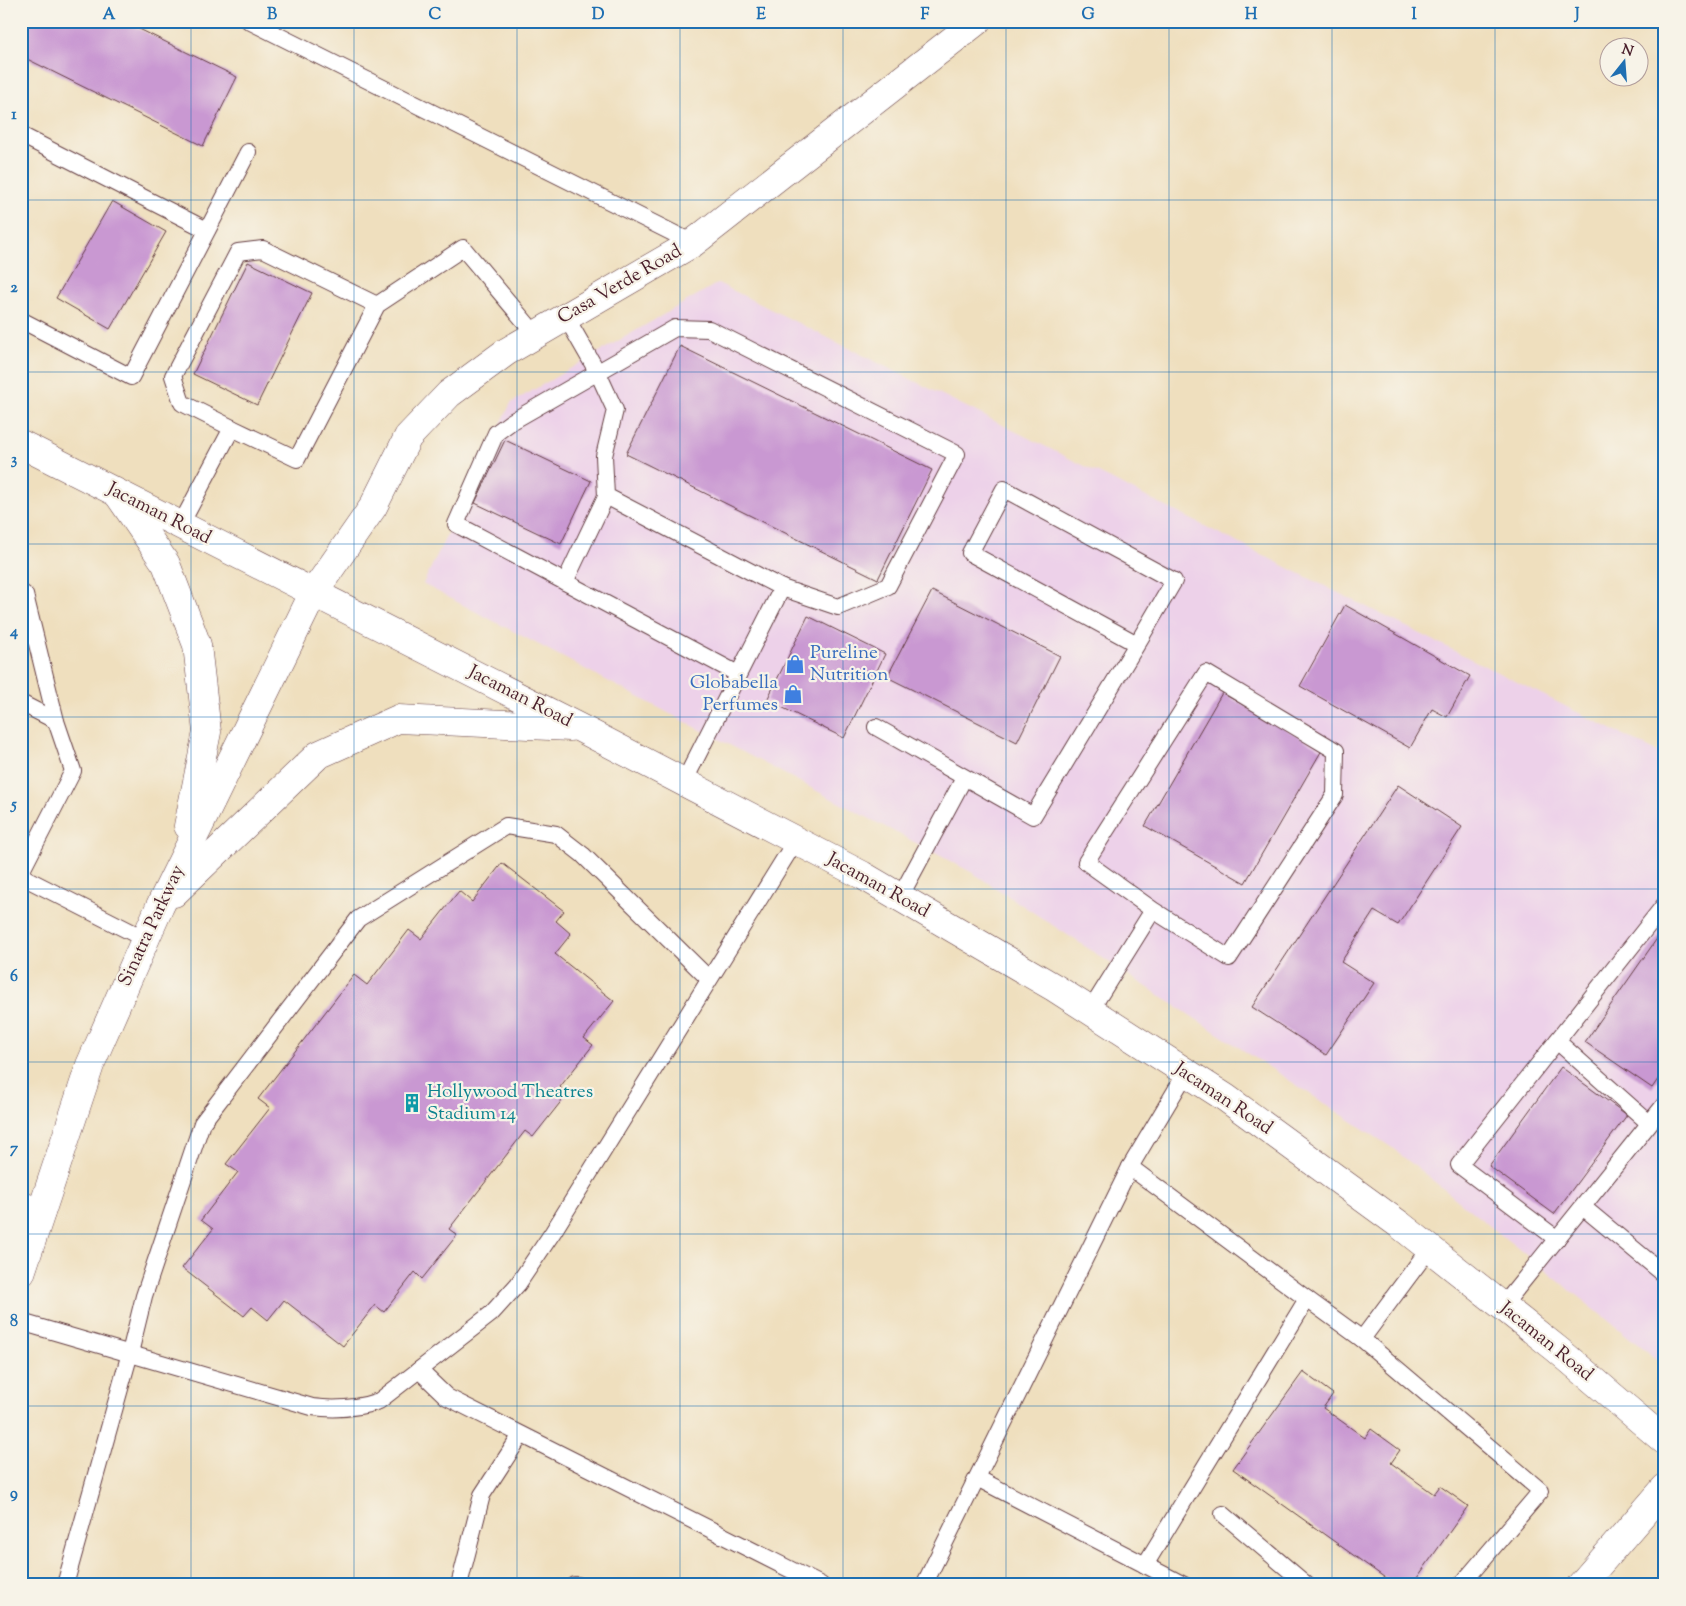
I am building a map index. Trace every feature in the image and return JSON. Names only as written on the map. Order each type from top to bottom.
[{"type":"main road","name":"Casa Verde Road","points":[[314,592],[373,506],[408,438],[449,394],[506,352],[693,243],[977,21]]},
{"type":"main road","name":"Jacaman Road","points":[[21,444],[181,524],[796,840],[900,897],[1090,1011],[1234,1104],[1429,1249],[1558,1350],[1665,1441]]},
{"type":"main road","points":[[117,492],[166,564],[197,645],[207,732],[181,862]]},
{"type":"main road","name":"Sinatra Parkway","points":[[21,1273],[31,1209],[90,1065],[160,906],[314,592]]},
{"type":"main road","points":[[160,906],[318,754],[398,719],[578,727]]},
{"type":"main road","points":[[1581,1585],[1665,1488]]},
{"type":"lane","points":[[249,21],[693,243]]},
{"type":"lane","points":[[21,135],[207,230]]},
{"type":"lane","points":[[21,320],[131,377],[248,152]]},
{"type":"lane","points":[[377,305],[263,249],[238,252],[173,376],[182,403],[297,459],[377,305],[464,248],[536,335]]},
{"type":"lane","points":[[565,582],[606,496],[604,456],[615,410],[598,373],[566,317]]},
{"type":"lane","points":[[606,496],[782,588],[838,607],[888,586],[957,454],[708,329],[675,328],[496,433],[456,524],[738,674]]},
{"type":"lane","points":[[181,524],[232,428]]},
{"type":"lane","points":[[876,727],[1033,816],[1137,644],[1174,581],[1004,489],[970,553],[1137,644]]},
{"type":"lane","points":[[684,782],[782,588]]},
{"type":"lane","points":[[21,592],[25,595],[56,721],[73,772],[21,874],[146,939]]},
{"type":"lane","points":[[1206,673],[1336,751],[1335,795],[1229,958],[1153,910],[1086,862],[1206,673]]},
{"type":"lane","points":[[21,703],[56,721]]},
{"type":"lane","points":[[900,897],[964,778]]},
{"type":"lane","points":[[65,1585],[130,1353],[144,1296],[202,1123],[358,920],[506,826],[556,834],[582,855],[709,979]]},
{"type":"lane","points":[[21,1322],[312,1407],[337,1410],[362,1407],[379,1401],[491,1314],[518,1284],[553,1232],[796,840]]},
{"type":"lane","points":[[1557,1239],[1459,1166],[1665,904]]},
{"type":"lane","points":[[1090,1011],[1153,910]]},
{"type":"lane","points":[[1557,1040],[1648,1123]]},
{"type":"lane","points":[[924,1585],[1130,1167],[1186,1073]]},
{"type":"lane","points":[[1502,1307],[1665,1104]]},
{"type":"lane","points":[[1130,1167],[1362,1339],[1541,1491],[1461,1585]]},
{"type":"lane","points":[[1583,1207],[1665,1275]]},
{"type":"lane","points":[[1362,1339],[1429,1249]]},
{"type":"lane","points":[[1145,1565],[1306,1299]]},
{"type":"lane","points":[[419,1370],[447,1397],[821,1585]]},
{"type":"lane","points":[[459,1585],[482,1495],[521,1435]]},
{"type":"lane","points":[[977,1478],[1184,1585]]},
{"type":"lane","points":[[1223,1514],[1307,1585]]},
{"type":"shaded area","points":[[718,283],[1665,756],[1665,1366],[1391,1147],[973,873],[423,584],[511,403]]},
{"type":"building","points":[[21,21],[123,21],[237,77],[203,146],[21,56]]},
{"type":"building","points":[[112,201],[166,232],[110,329],[56,298]]},
{"type":"building","points":[[248,262],[312,293],[257,405],[193,374]]},
{"type":"building","points":[[680,346],[932,470],[878,579],[626,454]]},
{"type":"building","points":[[505,440],[591,481],[561,544],[475,503]]},
{"type":"building","points":[[932,591],[1060,656],[1017,742],[887,677]]},
{"type":"building","points":[[1345,605],[1470,676],[1447,717],[1432,709],[1410,748],[1300,686]]},
{"type":"building","points":[[808,616],[885,654],[844,738],[767,700]]},
{"type":"building","points":[[1222,693],[1322,750],[1245,883],[1145,826]]},
{"type":"building","points":[[1398,785],[1462,827],[1398,925],[1374,911],[1341,962],[1374,983],[1326,1055],[1252,1007]]},
{"type":"building","name":"Hollywood Theatres Stadium 14","points":[[502,863],[564,911],[556,921],[571,934],[555,954],[614,1001],[584,1038],[593,1045],[560,1087],[567,1094],[533,1137],[525,1131],[449,1229],[457,1235],[422,1279],[415,1272],[384,1312],[375,1305],[343,1346],[284,1300],[268,1320],[252,1307],[244,1316],[182,1268],[213,1229],[201,1220],[238,1172],[226,1164],[270,1108],[258,1099],[354,975],[367,985],[409,930],[421,939],[459,891],[472,902]]},
{"type":"building","points":[[1665,927],[1665,1069],[1652,1088],[1585,1042]]},
{"type":"building","points":[[1561,1067],[1627,1115],[1554,1214],[1489,1166]]},
{"type":"building","points":[[1303,1372],[1333,1394],[1323,1408],[1365,1438],[1371,1429],[1400,1450],[1391,1463],[1434,1494],[1440,1486],[1468,1506],[1412,1585],[1395,1585],[1233,1469]]},
{"type":"place","name":"Pureline Nutrition","points":[[795,664]]},
{"type":"place","name":"Globabella Perfumes","points":[[793,694]]},
{"type":"place","name":"Hollywood Theatres Stadium 14","points":[[412,1103]]}]
